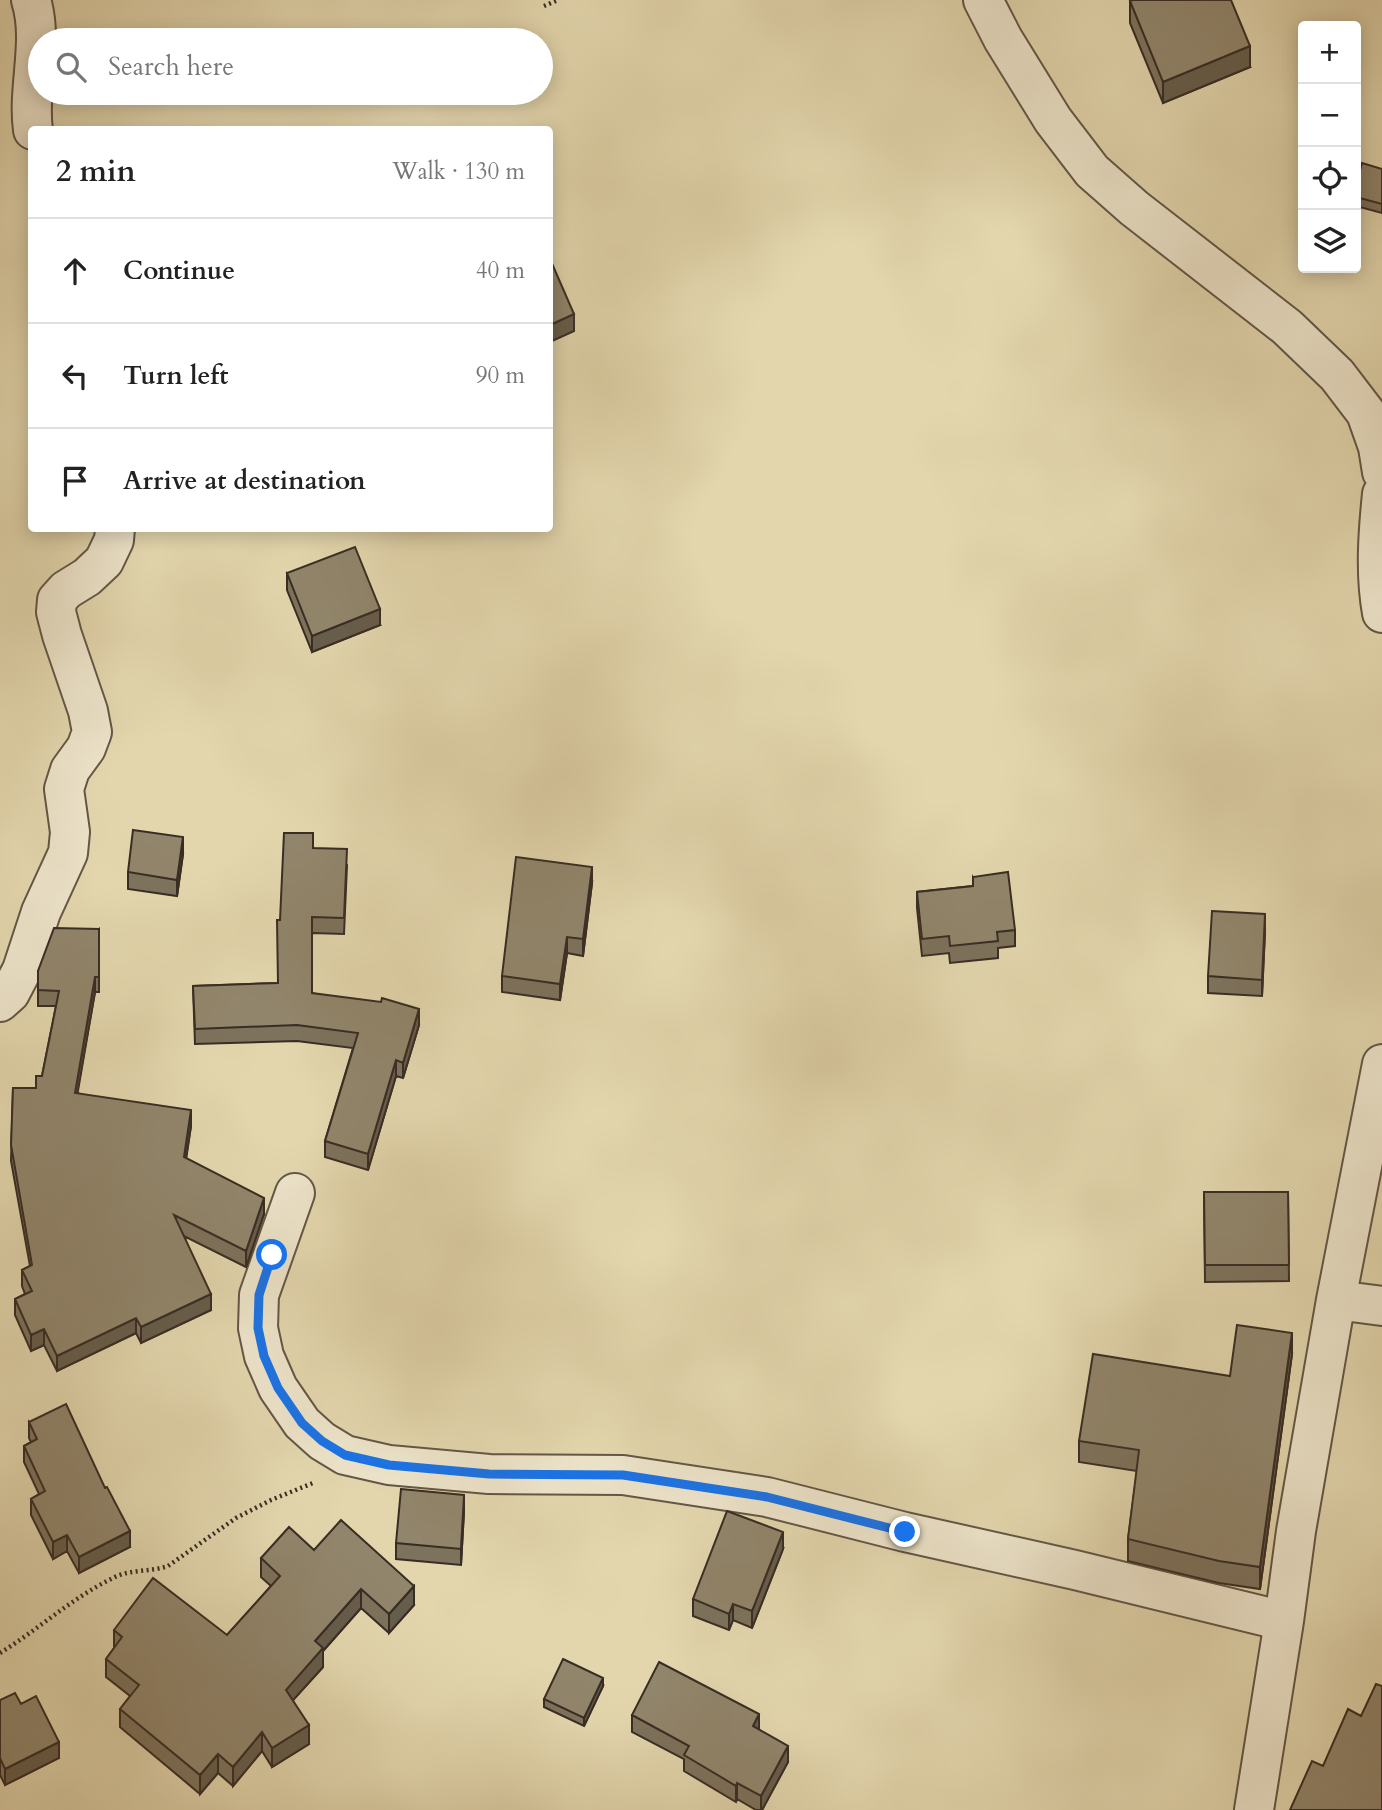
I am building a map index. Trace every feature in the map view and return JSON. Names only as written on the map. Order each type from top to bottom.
[{"type":"street","points":[[31,0],[35,28]]},
{"type":"street","points":[[984,0],[1003,39],[1053,120],[1092,171],[1134,208],[1287,327],[1337,375],[1366,413],[1378,447],[1382,472]]},
{"type":"street","points":[[32,105],[33,126]]},
{"type":"street","points":[[1382,494],[1378,531],[1382,613]]},
{"type":"street","points":[[0,1002],[10,993],[22,970],[41,912],[68,853],[71,832],[64,789],[70,770],[86,748],[92,732],[88,710],[62,635],[56,612],[57,600],[104,561],[114,540],[115,532]]},
{"type":"street","points":[[1254,1810],[1296,1531],[1336,1300],[1382,1064]]},
{"type":"street","points":[[295,1193],[259,1295],[258,1328],[264,1356],[278,1388],[302,1423],[322,1441],[345,1455],[389,1465],[489,1474],[623,1475],[767,1497],[1284,1621]]},
{"type":"street","points":[[1336,1300],[1382,1306]]},
{"type":"path","points":[[544,6],[558,0]]},
{"type":"path","points":[[0,1653],[82,1596],[118,1575],[168,1566],[236,1518],[316,1482]]},
{"type":"building","points":[[1231,0],[1250,46],[1163,82],[1130,1]]},
{"type":"building","points":[[1362,163],[1382,169],[1382,204],[1361,198]]},
{"type":"building","points":[[553,266],[574,314],[553,324]]},
{"type":"building","points":[[355,547],[380,609],[312,636],[287,573]]},
{"type":"building","points":[[133,830],[183,837],[177,880],[128,872]]},
{"type":"building","points":[[284,833],[313,833],[313,848],[347,849],[344,918],[312,917],[312,993],[381,1002],[382,998],[419,1009],[403,1063],[396,1060],[368,1154],[325,1141],[358,1033],[297,1025],[195,1029],[193,986],[278,983],[277,920],[280,920]]},
{"type":"building","points":[[516,857],[592,867],[583,939],[567,937],[560,984],[502,976]]},
{"type":"building","points":[[1008,872],[1015,930],[997,932],[998,941],[950,946],[949,936],[922,939],[917,892],[973,886],[973,877]]},
{"type":"building","points":[[1212,911],[1265,914],[1262,980],[1208,976]]},
{"type":"building","points":[[54,928],[99,929],[99,977],[95,977],[75,1093],[191,1110],[184,1157],[264,1198],[246,1251],[174,1215],[211,1294],[141,1327],[136,1318],[57,1356],[44,1329],[31,1335],[15,1299],[32,1291],[22,1270],[32,1265],[11,1145],[13,1088],[36,1088],[36,1076],[42,1076],[59,991],[38,990],[38,971]]},
{"type":"building","points":[[1204,1192],[1288,1192],[1289,1265],[1205,1265]]},
{"type":"building","points":[[1237,1325],[1292,1333],[1260,1567],[1219,1561],[1128,1539],[1139,1450],[1079,1441],[1093,1354],[1230,1376]]},
{"type":"building","points":[[66,1404],[105,1488],[107,1487],[130,1531],[79,1557],[67,1535],[53,1542],[31,1499],[45,1491],[24,1446],[37,1439],[29,1422]]},
{"type":"building","points":[[401,1489],[464,1495],[461,1549],[396,1543]]},
{"type":"building","points":[[727,1511],[783,1532],[752,1611],[733,1604],[729,1614],[693,1599]]},
{"type":"building","points":[[341,1520],[414,1586],[389,1614],[361,1589],[315,1641],[323,1648],[286,1690],[309,1725],[272,1748],[262,1732],[233,1767],[218,1754],[200,1775],[120,1709],[139,1685],[106,1659],[122,1637],[114,1630],[153,1578],[227,1635],[280,1576],[261,1558],[289,1527],[314,1550]]},
{"type":"building","points":[[563,1659],[603,1678],[584,1718],[544,1699]]},
{"type":"building","points":[[659,1662],[759,1714],[753,1726],[788,1746],[761,1796],[737,1783],[736,1786],[684,1755],[689,1746],[632,1715]]},
{"type":"building","points":[[1376,1684],[1382,1686],[1382,1810],[1290,1810],[1312,1761],[1323,1766],[1348,1709],[1361,1716]]},
{"type":"building","points":[[15,1693],[21,1704],[36,1696],[59,1742],[5,1769],[0,1758],[0,1700]]},
{"type":"route","points":[[272,1255],[259,1295],[258,1328],[264,1356],[278,1388],[302,1423],[322,1441],[345,1455],[389,1465],[489,1474],[623,1475],[767,1497],[905,1532]]}]
